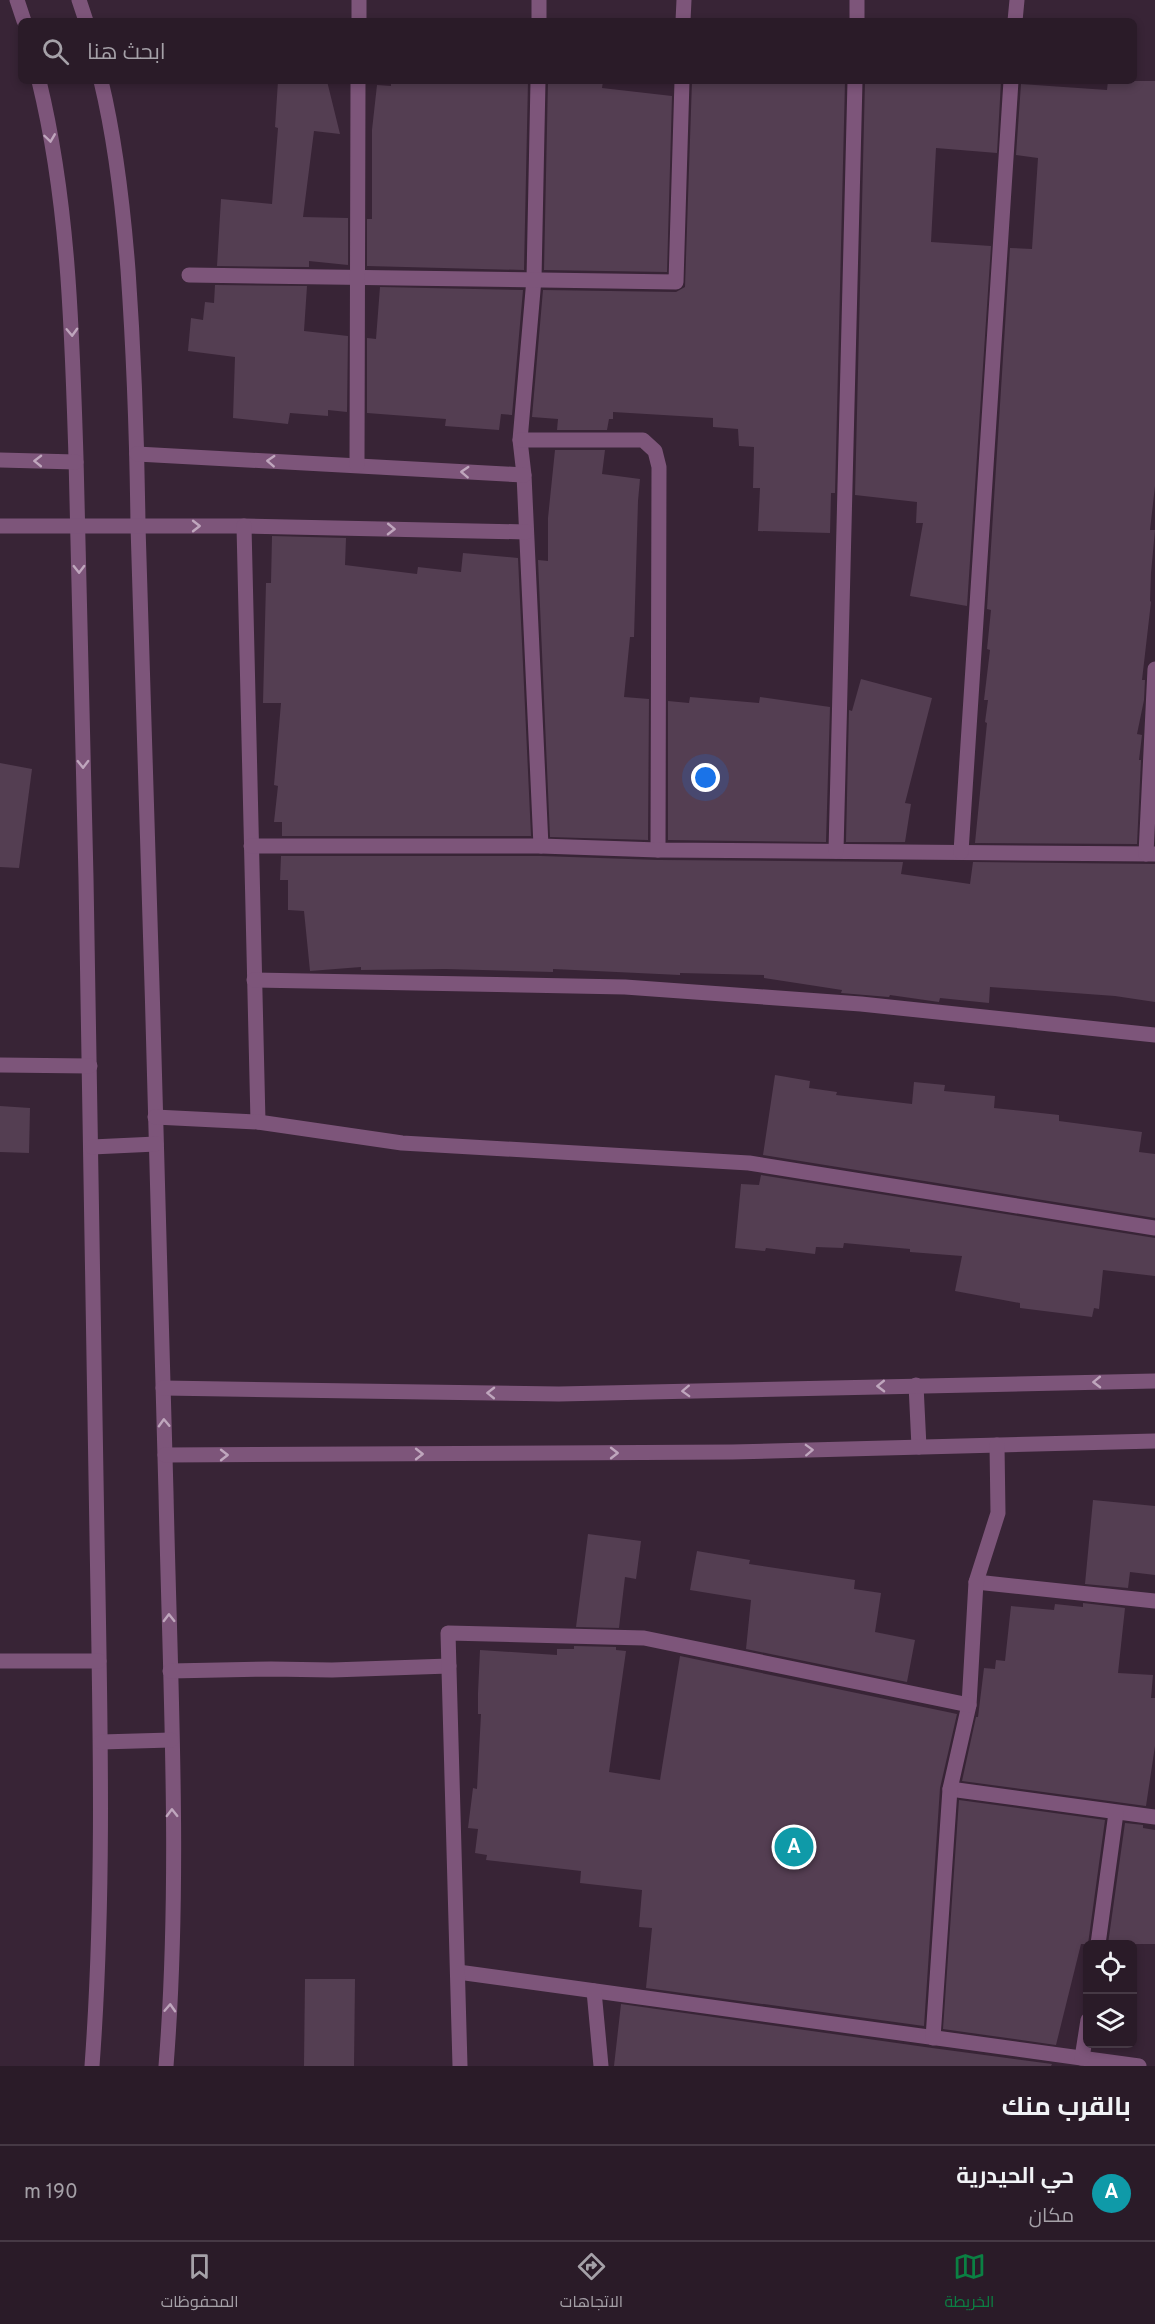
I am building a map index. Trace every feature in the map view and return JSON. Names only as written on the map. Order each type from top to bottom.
[{"type":"street","points":[[17,0],[23,18]]},
{"type":"street","points":[[79,0],[85,18]]},
{"type":"street","points":[[358,18],[359,0]]},
{"type":"street","points":[[539,0],[539,18]]},
{"type":"street","points":[[684,0],[684,18]]},
{"type":"street","points":[[857,0],[857,18]]},
{"type":"street","points":[[1015,18],[1017,0]]},
{"type":"street","points":[[40,84],[47,114],[72,318],[78,527],[92,1147],[101,1742],[99,1921],[92,2066]]},
{"type":"street","points":[[102,84],[110,116],[123,202],[136,386],[170,1671],[172,1913],[171,2005],[166,2066]]},
{"type":"street","points":[[357,465],[358,84]]},
{"type":"street","points":[[538,84],[534,279],[520,441],[524,475],[542,846]]},
{"type":"street","points":[[189,275],[676,282],[682,84]]},
{"type":"street","points":[[836,851],[855,84]]},
{"type":"street","points":[[961,852],[1011,84]]},
{"type":"street","points":[[520,441],[643,440],[655,452],[659,467],[658,850]]},
{"type":"street","points":[[137,454],[524,475]]},
{"type":"street","points":[[0,460],[76,462]]},
{"type":"street","points":[[0,526],[244,526],[526,532]]},
{"type":"street","points":[[244,526],[258,1122]]},
{"type":"street","points":[[251,846],[542,846],[658,850],[1150,854],[1155,669]]},
{"type":"street","points":[[254,980],[625,987],[861,1004],[1155,1035]]},
{"type":"street","points":[[0,1065],[90,1066]]},
{"type":"street","points":[[155,1117],[258,1122],[402,1143],[749,1163],[1155,1228]]},
{"type":"street","points":[[92,1147],[156,1144]]},
{"type":"street","points":[[163,1388],[559,1394],[1155,1381]]},
{"type":"street","points":[[916,1385],[919,1447]]},
{"type":"street","points":[[165,1455],[720,1452],[1155,1441]]},
{"type":"street","points":[[933,2038],[950,1789],[969,1705],[976,1582],[998,1513],[997,1445]]},
{"type":"street","points":[[976,1582],[1155,1601]]},
{"type":"street","points":[[460,2066],[448,1633],[644,1638],[969,1705]]},
{"type":"street","points":[[0,1661],[99,1661]]},
{"type":"street","points":[[170,1671],[271,1669],[332,1671],[449,1666]]},
{"type":"street","points":[[101,1742],[171,1740]]},
{"type":"street","points":[[950,1789],[1155,1818]]},
{"type":"street","points":[[1099,1940],[1116,1813]]},
{"type":"street","points":[[458,1972],[1139,2066]]},
{"type":"street","points":[[594,1991],[601,2066]]},
{"type":"street","points":[[1082,2058],[1084,2048]]},
{"type":"building","points":[[1137,81],[1155,81],[1155,486],[1150,530],[1155,530],[1151,602],[1142,680],[1145,680],[1144,700],[1137,734],[1142,735],[1139,760],[1141,760],[1137,844],[975,843],[987,723],[985,722],[988,700],[984,700],[990,650],[987,649],[991,610],[987,609],[1010,248],[1032,249],[1038,158],[1016,155],[1021,84],[1107,90],[1108,84],[1137,84]]},
{"type":"building","points":[[278,84],[328,84],[340,134],[314,131],[303,217],[348,218],[348,265],[309,261],[309,267],[217,266],[221,199],[272,204],[278,128],[275,127]]},
{"type":"building","points":[[391,84],[528,84],[524,270],[367,266],[367,219],[372,219],[372,130],[377,85],[391,86]]},
{"type":"building","points":[[548,84],[603,84],[602,88],[672,96],[667,272],[544,270]]},
{"type":"building","points":[[692,84],[845,84],[835,493],[831,493],[830,533],[758,531],[760,488],[753,488],[754,447],[739,446],[738,429],[713,427],[713,418],[613,412],[613,419],[609,419],[607,430],[557,430],[558,419],[532,417],[543,290],[676,292],[685,287]]},
{"type":"building","points":[[865,84],[1001,84],[997,153],[936,148],[931,242],[991,246],[967,606],[910,596],[923,523],[916,523],[917,502],[855,495]]},
{"type":"building","points":[[215,285],[307,286],[304,331],[348,336],[347,412],[328,410],[328,416],[290,413],[288,424],[233,418],[235,357],[188,351],[191,318],[203,320],[205,302],[214,303]]},
{"type":"building","points":[[380,287],[523,290],[512,415],[501,414],[499,430],[445,426],[446,419],[367,413],[367,338],[376,339]]},
{"type":"building","points":[[555,450],[605,450],[602,474],[640,479],[634,637],[630,637],[624,697],[649,699],[648,840],[550,837],[538,560],[548,561],[548,518]]},
{"type":"building","points":[[272,536],[346,538],[345,565],[417,574],[418,567],[461,572],[463,553],[518,558],[531,836],[282,836],[282,822],[274,822],[278,786],[274,785],[281,703],[263,703],[266,583],[271,583]]},
{"type":"building","points":[[861,679],[932,698],[905,803],[911,804],[905,842],[846,842],[849,710],[852,711]]},
{"type":"building","points":[[690,697],[759,703],[760,697],[830,707],[826,842],[668,840],[668,701],[689,703]]},
{"type":"building","points":[[0,763],[32,769],[19,868],[0,867]]},
{"type":"building","points":[[281,856],[541,856],[658,860],[903,862],[901,874],[970,884],[973,862],[1155,864],[1155,1002],[1115,996],[990,987],[989,1003],[940,998],[939,1002],[890,995],[889,997],[841,993],[842,990],[764,978],[764,975],[680,973],[680,975],[553,969],[553,972],[445,969],[361,970],[361,967],[310,971],[304,911],[288,910],[288,880],[280,880]]},
{"type":"building","points":[[775,1075],[810,1081],[809,1088],[837,1092],[836,1095],[912,1104],[914,1082],[945,1085],[944,1091],[995,1096],[994,1108],[1059,1115],[1059,1121],[1142,1132],[1139,1152],[1155,1154],[1155,1218],[763,1155]]},
{"type":"building","points":[[0,1106],[30,1108],[29,1153],[0,1152]]},
{"type":"building","points":[[761,1175],[1155,1238],[1155,1276],[1103,1270],[1099,1309],[1094,1308],[1092,1317],[1020,1308],[1020,1303],[955,1291],[962,1256],[844,1243],[843,1248],[816,1247],[815,1254],[766,1248],[765,1251],[735,1248],[741,1184],[759,1185]]},
{"type":"building","points":[[1093,1500],[1155,1506],[1155,1575],[1130,1572],[1128,1588],[1085,1584]]},
{"type":"building","points":[[588,1534],[641,1541],[636,1579],[625,1577],[619,1628],[576,1627]]},
{"type":"building","points":[[697,1551],[750,1560],[749,1564],[855,1580],[854,1589],[881,1593],[875,1632],[915,1640],[907,1682],[746,1649],[751,1600],[690,1590]]},
{"type":"building","points":[[1083,1603],[1125,1608],[1118,1673],[1153,1675],[1151,1698],[1155,1698],[1155,1746],[1146,1806],[962,1781],[976,1717],[978,1717],[984,1668],[995,1669],[996,1660],[1005,1661],[1011,1606],[1054,1610],[1055,1604],[1083,1607]]},
{"type":"building","points":[[574,1646],[616,1647],[616,1650],[626,1651],[609,1772],[660,1780],[680,1656],[957,1714],[940,1788],[924,2026],[646,1988],[652,1928],[639,1927],[642,1890],[580,1883],[581,1871],[486,1860],[487,1855],[475,1853],[478,1829],[468,1828],[473,1788],[477,1789],[481,1714],[478,1714],[480,1650],[557,1655],[557,1649],[574,1649]]},
{"type":"building","points":[[959,1800],[1105,1820],[1089,1940],[1083,1940],[1081,1944],[1056,2045],[943,2029]]},
{"type":"building","points":[[1125,1823],[1143,1825],[1143,1828],[1155,1830],[1155,1944],[1137,1944],[1137,1940],[1109,1940]]},
{"type":"building","points":[[305,1979],[355,1979],[354,2066],[304,2066]]},
{"type":"building","points":[[621,2004],[1052,2064],[1051,2066],[614,2066]]},
{"type":"place","name":"حي الحيدرية","points":[[794,1847]]}]
